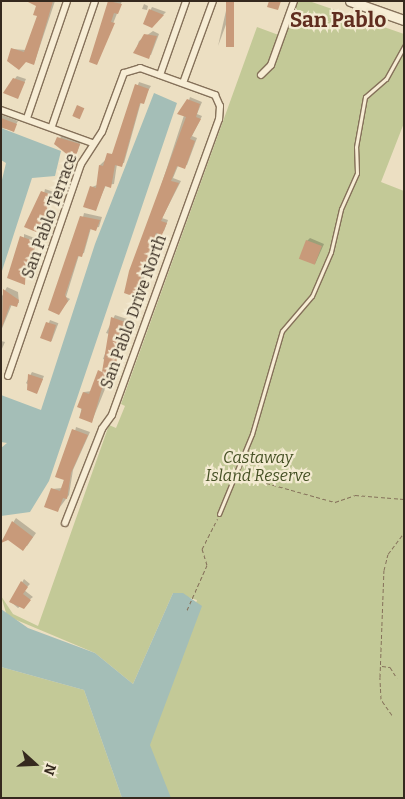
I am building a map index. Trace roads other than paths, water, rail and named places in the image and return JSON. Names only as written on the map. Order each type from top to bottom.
[{"type":"street","points":[[27,118],[67,1]]},
{"type":"street","points":[[52,126],[95,1]]},
{"type":"street","points":[[186,1],[160,75],[183,83],[213,1]]},
{"type":"street","points":[[261,75],[271,65],[294,1]]},
{"type":"street","points":[[350,1],[404,20]]},
{"type":"street","name":"San Pablo Terrace","points":[[8,376],[64,210],[92,143],[102,132],[128,70],[136,67],[160,75]]},
{"type":"street","name":"San Pablo Drive North","points":[[65,523],[102,428],[112,415],[220,106],[215,95],[183,83]]},
{"type":"street","points":[[1,110],[52,126],[92,143]]},
{"type":"lane","points":[[220,514],[252,434],[282,331],[312,296],[331,252],[341,209],[357,173],[356,147],[365,97],[386,79],[404,46]]},
{"type":"water","points":[[154,93],[177,103],[49,481],[30,512],[1,516],[1,448],[7,443],[1,442],[1,395],[41,410],[95,244]]},
{"type":"water","points":[[1,128],[61,151],[55,176],[32,178],[1,274],[1,184],[6,163],[1,160]]},
{"type":"water","points":[[173,593],[183,593],[202,606],[150,745],[171,798],[122,798],[84,690],[1,667],[1,609],[28,628],[95,653],[133,684]]},
{"type":"district","name":"San Pablo","points":[[338,20]]},
{"type":"park label","name":"Castaway Island Reserve","points":[[258,467]]}]
